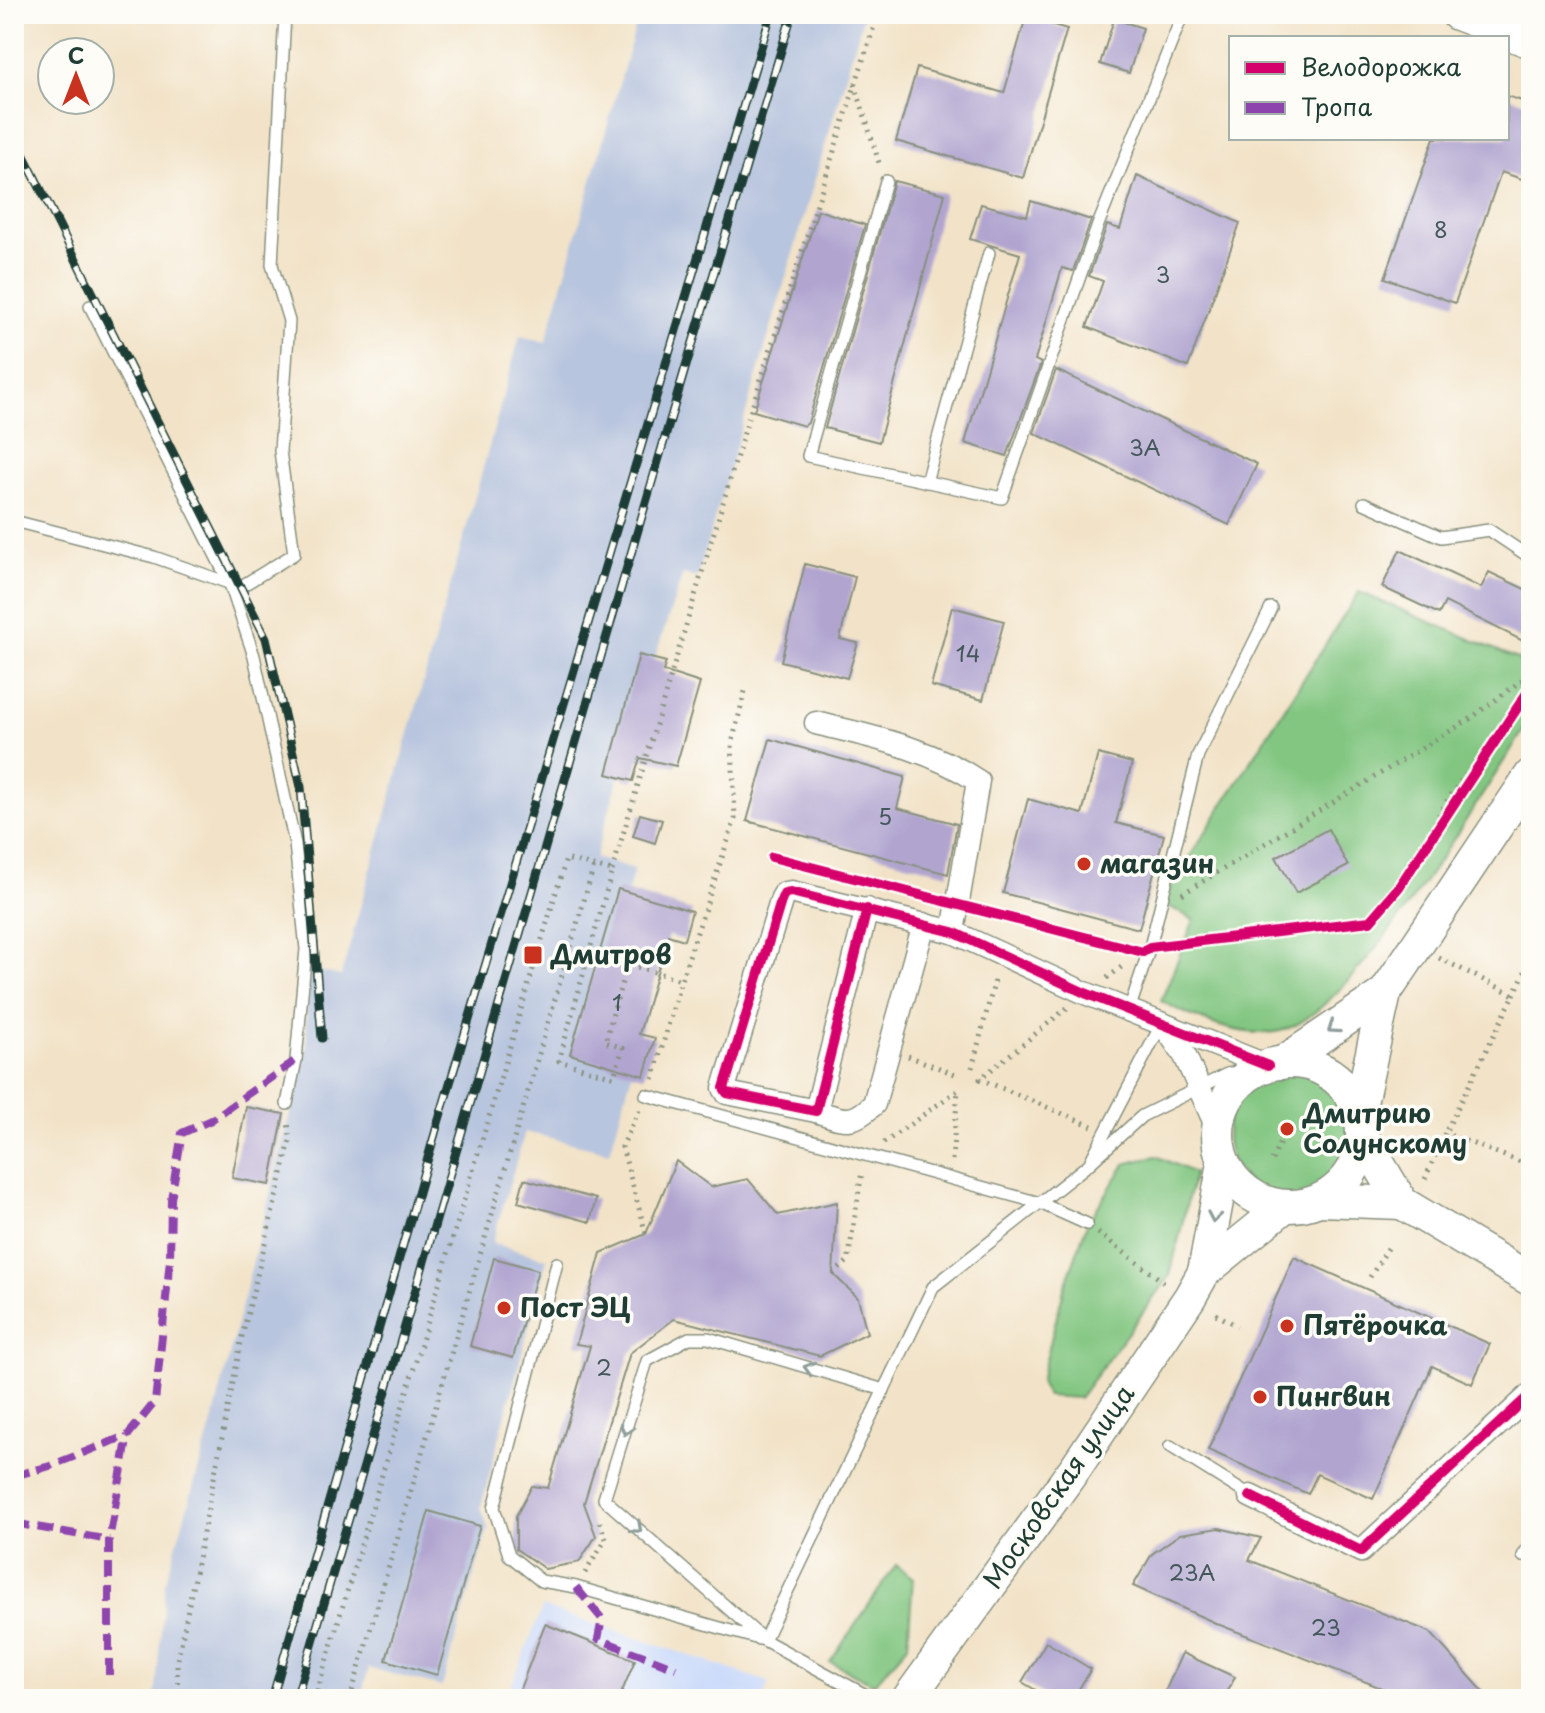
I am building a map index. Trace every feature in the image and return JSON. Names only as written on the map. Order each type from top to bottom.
[{"type":"main road","points":[[1457,14],[1530,38]]},
{"type":"main road","points":[[1320,1200],[1350,1175],[1385,993],[1531,775]]},
{"type":"main road","points":[[1218,1130],[1223,1109],[1246,1077],[1275,1064],[1385,993]]},
{"type":"main road","points":[[1275,1064],[1315,1067],[1336,1079],[1348,1091],[1360,1124],[1402,1203],[1531,1280]]},
{"type":"main road","name":"Московская улица","points":[[1204,1272],[1224,1163],[1218,1130]]},
{"type":"main road","name":"Московская улица","points":[[1224,1163],[1245,1191],[1264,1202],[1285,1206],[1320,1200],[1402,1203]]},
{"type":"main road","name":"Московская улица","points":[[908,1699],[1076,1467],[1204,1272],[1285,1206]]},
{"type":"street","points":[[816,723],[891,742],[950,763],[978,781],[953,932]]},
{"type":"street","points":[[924,924],[874,1104],[859,1118],[845,1121],[816,1111],[727,1093],[724,1088],[785,893],[867,909],[924,924],[953,932],[1002,952],[1085,993],[1275,1064]]},
{"type":"street","points":[[816,1111],[867,909]]},
{"type":"street","points":[[1162,1023],[1185,1056],[1218,1130]]},
{"type":"street","points":[[1250,1496],[1361,1551],[1531,1394]]},
{"type":"lane","points":[[14,521],[154,557],[240,587],[294,554],[280,451],[289,321],[272,265],[285,14]]},
{"type":"lane","points":[[886,181],[808,456],[1002,498],[1098,225],[1183,14]]},
{"type":"lane","points":[[926,482],[989,253]]},
{"type":"lane","points":[[90,306],[230,584],[254,656],[295,844],[306,949],[296,1060],[287,1104]]},
{"type":"lane","points":[[1364,503],[1441,537],[1489,530],[1531,558]]},
{"type":"lane","points":[[1129,1010],[1198,755],[1271,608]]},
{"type":"lane","points":[[1089,1164],[1162,1023]]},
{"type":"lane","points":[[764,1640],[933,1287],[1089,1164],[1142,1116],[1227,1074],[1275,1064]]},
{"type":"lane","points":[[646,1095],[950,1181],[1040,1203],[1087,1224]]},
{"type":"lane","points":[[557,1263],[494,1508],[509,1555],[541,1581],[576,1587],[764,1640],[873,1699]]},
{"type":"lane","points":[[764,1640],[604,1499],[647,1361],[689,1338],[708,1338],[884,1390]]},
{"type":"lane","points":[[1170,1446],[1250,1496]]},
{"type":"lane","points":[[1523,1556],[1531,1543]]},
{"type":"path","points":[[681,980],[627,964],[605,1042],[623,1048],[614,1077],[559,1061],[612,871],[750,413],[878,14]]},
{"type":"path","points":[[854,83],[886,181]]},
{"type":"path","points":[[1157,909],[1470,719],[1531,673]]},
{"type":"path","points":[[1104,1131],[980,1079],[1085,993],[1146,949],[1374,918],[1399,887],[1531,686]]},
{"type":"path","points":[[646,1234],[622,1147],[657,1072],[681,980],[735,819],[732,743],[746,687]]},
{"type":"path","points":[[315,1699],[566,859],[612,871]]},
{"type":"path","points":[[350,1699],[594,866]]},
{"type":"path","points":[[972,1068],[1002,952]]},
{"type":"path","points":[[1439,957],[1514,995]]},
{"type":"path","points":[[1425,1179],[1531,959]]},
{"type":"path","points":[[833,1274],[848,1261],[865,1157],[958,1090],[950,1181]]},
{"type":"path","points":[[178,1699],[177,1664],[242,1337],[290,1141],[287,1104]]},
{"type":"path","points":[[1445,1133],[1531,1166]]},
{"type":"path","points":[[1272,1160],[1282,1138]]},
{"type":"path","points":[[1087,1224],[1165,1283]]},
{"type":"path","points":[[1370,1277],[1390,1245]]},
{"type":"path","points":[[1216,1314],[1237,1326]]},
{"type":"shaded area","points":[[639,14],[864,14],[697,578],[683,574],[651,669],[595,858],[634,869],[628,892],[692,911],[684,940],[668,936],[640,1034],[655,1038],[644,1076],[632,1073],[610,1152],[525,1132],[492,1243],[547,1259],[481,1507],[488,1528],[442,1687],[369,1668],[360,1699],[155,1699],[165,1584],[214,1416],[307,1046],[305,968],[341,976],[520,336],[546,342]]},
{"type":"shaded area","points":[[543,1607],[769,1682],[763,1699],[506,1699]]},
{"type":"green space","points":[[1359,592],[1520,660],[1531,719],[1418,892],[1347,982],[1314,1013],[1284,1030],[1269,1033],[1237,1030],[1189,1015],[1161,1001],[1194,920],[1161,902]]},
{"type":"green space","points":[[1290,1072],[1314,1077],[1335,1090],[1348,1111],[1353,1135],[1348,1159],[1335,1180],[1314,1193],[1290,1198],[1266,1193],[1245,1180],[1232,1159],[1227,1135],[1232,1111],[1245,1090],[1266,1077]]},
{"type":"green space","points":[[1156,1156],[1194,1173],[1170,1276],[1079,1398],[1047,1396],[1040,1382],[1064,1289],[1087,1224],[1125,1164]]},
{"type":"green space","points":[[896,1565],[913,1578],[908,1645],[874,1684],[830,1662]]},
{"type":"building","points":[[1026,17],[1067,29],[1023,178],[896,141],[917,68],[1004,93]]},
{"type":"building","points":[[1114,19],[1143,28],[1129,73],[1100,64]]},
{"type":"building","points":[[1509,97],[1531,104],[1531,182],[1501,172],[1455,303],[1385,278],[1433,140],[1509,140]]},
{"type":"building","points":[[1137,176],[1240,223],[1188,367],[1087,327],[1103,281],[1089,276],[1107,225],[1120,229]]},
{"type":"building","points":[[894,181],[945,194],[879,442],[825,428]]},
{"type":"building","points":[[1031,201],[1091,220],[1073,271],[1062,268],[1035,360],[1041,363],[1007,456],[965,443],[1020,254],[970,239],[981,204],[1027,216]]},
{"type":"building","points":[[818,210],[865,225],[808,423],[804,426],[754,411]]},
{"type":"building","points":[[1056,370],[1257,464],[1229,525],[1034,433]]},
{"type":"building","points":[[1400,550],[1481,588],[1489,572],[1531,592],[1531,645],[1445,602],[1439,614],[1382,587]]},
{"type":"building","points":[[805,564],[855,577],[840,639],[858,643],[847,678],[781,661]]},
{"type":"building","points":[[952,607],[1004,621],[983,700],[931,686]]},
{"type":"building","points":[[639,655],[666,662],[663,671],[700,683],[676,766],[640,758],[633,781],[607,774]]},
{"type":"building","points":[[770,739],[905,777],[897,808],[957,824],[948,874],[747,821]]},
{"type":"building","name":"магазин","points":[[1098,754],[1132,763],[1116,823],[1164,835],[1139,929],[1003,893],[1028,799],[1082,814]]},
{"type":"building","points":[[640,814],[662,820],[655,843],[633,836]]},
{"type":"building","points":[[1328,829],[1348,866],[1296,893],[1276,857]]},
{"type":"building","name":"Дмитров","points":[[618,889],[692,911],[684,940],[668,935],[639,1034],[655,1038],[644,1076],[570,1054]]},
{"type":"building","points":[[246,1107],[284,1114],[270,1185],[232,1178]]},
{"type":"building","points":[[676,1161],[711,1187],[748,1179],[778,1215],[837,1202],[833,1274],[858,1298],[867,1333],[820,1356],[674,1319],[630,1353],[584,1503],[596,1536],[579,1562],[545,1569],[516,1549],[516,1516],[532,1486],[548,1488],[590,1346],[576,1344],[601,1253],[646,1234]]},
{"type":"building","points":[[524,1179],[596,1199],[590,1222],[518,1202]]},
{"type":"building","points":[[1294,1257],[1490,1344],[1472,1384],[1432,1366],[1373,1499],[1317,1474],[1308,1494],[1208,1450]]},
{"type":"building","name":"Пост ЭЦ","points":[[494,1258],[538,1270],[513,1358],[470,1346]]},
{"type":"building","points":[[429,1511],[480,1526],[437,1675],[386,1660]]},
{"type":"building","points":[[1219,1528],[1261,1538],[1249,1560],[1430,1632],[1490,1699],[1399,1699],[1397,1694],[1220,1625],[1133,1586],[1152,1554],[1180,1534]]},
{"type":"building","points":[[545,1624],[635,1660],[619,1699],[516,1699]]},
{"type":"building","points":[[1046,1642],[1091,1669],[1073,1699],[1051,1699],[1022,1682]]},
{"type":"building","points":[[1182,1653],[1235,1677],[1224,1699],[1162,1699]]},
{"type":"railway","points":[[272,1699],[438,1123],[771,14]]},
{"type":"railway","points":[[296,1699],[792,14]]},
{"type":"railway","points":[[14,136],[266,638],[301,787],[322,1038]]},
{"type":"marked path","points":[[14,1476],[50,1466],[128,1435],[155,1402],[170,1260],[171,1199],[182,1133],[211,1120],[296,1060]]},
{"type":"marked path","points":[[109,1675],[109,1540],[128,1435]]},
{"type":"marked path","points":[[14,1523],[109,1540]]},
{"type":"marked path","points":[[576,1587],[602,1619],[598,1639],[676,1668]]},
{"type":"cycle path","points":[[772,857],[1143,952],[1150,947],[1370,921],[1399,887],[1531,687]]},
{"type":"cycle path","points":[[867,909],[816,1111],[727,1093],[724,1088],[782,898],[785,893],[791,892],[953,932],[1085,993],[1268,1066]]},
{"type":"cycle path","points":[[1250,1496],[1361,1551],[1531,1394]]},
{"type":"place","name":"магазин","points":[[1084,864]]},
{"type":"place","name":"Дмитров","points":[[533,955]]},
{"type":"place","name":"Дмитрию Солунскому","points":[[1287,1129]]},
{"type":"place","name":"Пост ЭЦ","points":[[504,1308]]},
{"type":"place","name":"Пятёрочка","points":[[1287,1326]]},
{"type":"place","name":"Пингвин","points":[[1260,1397]]}]
